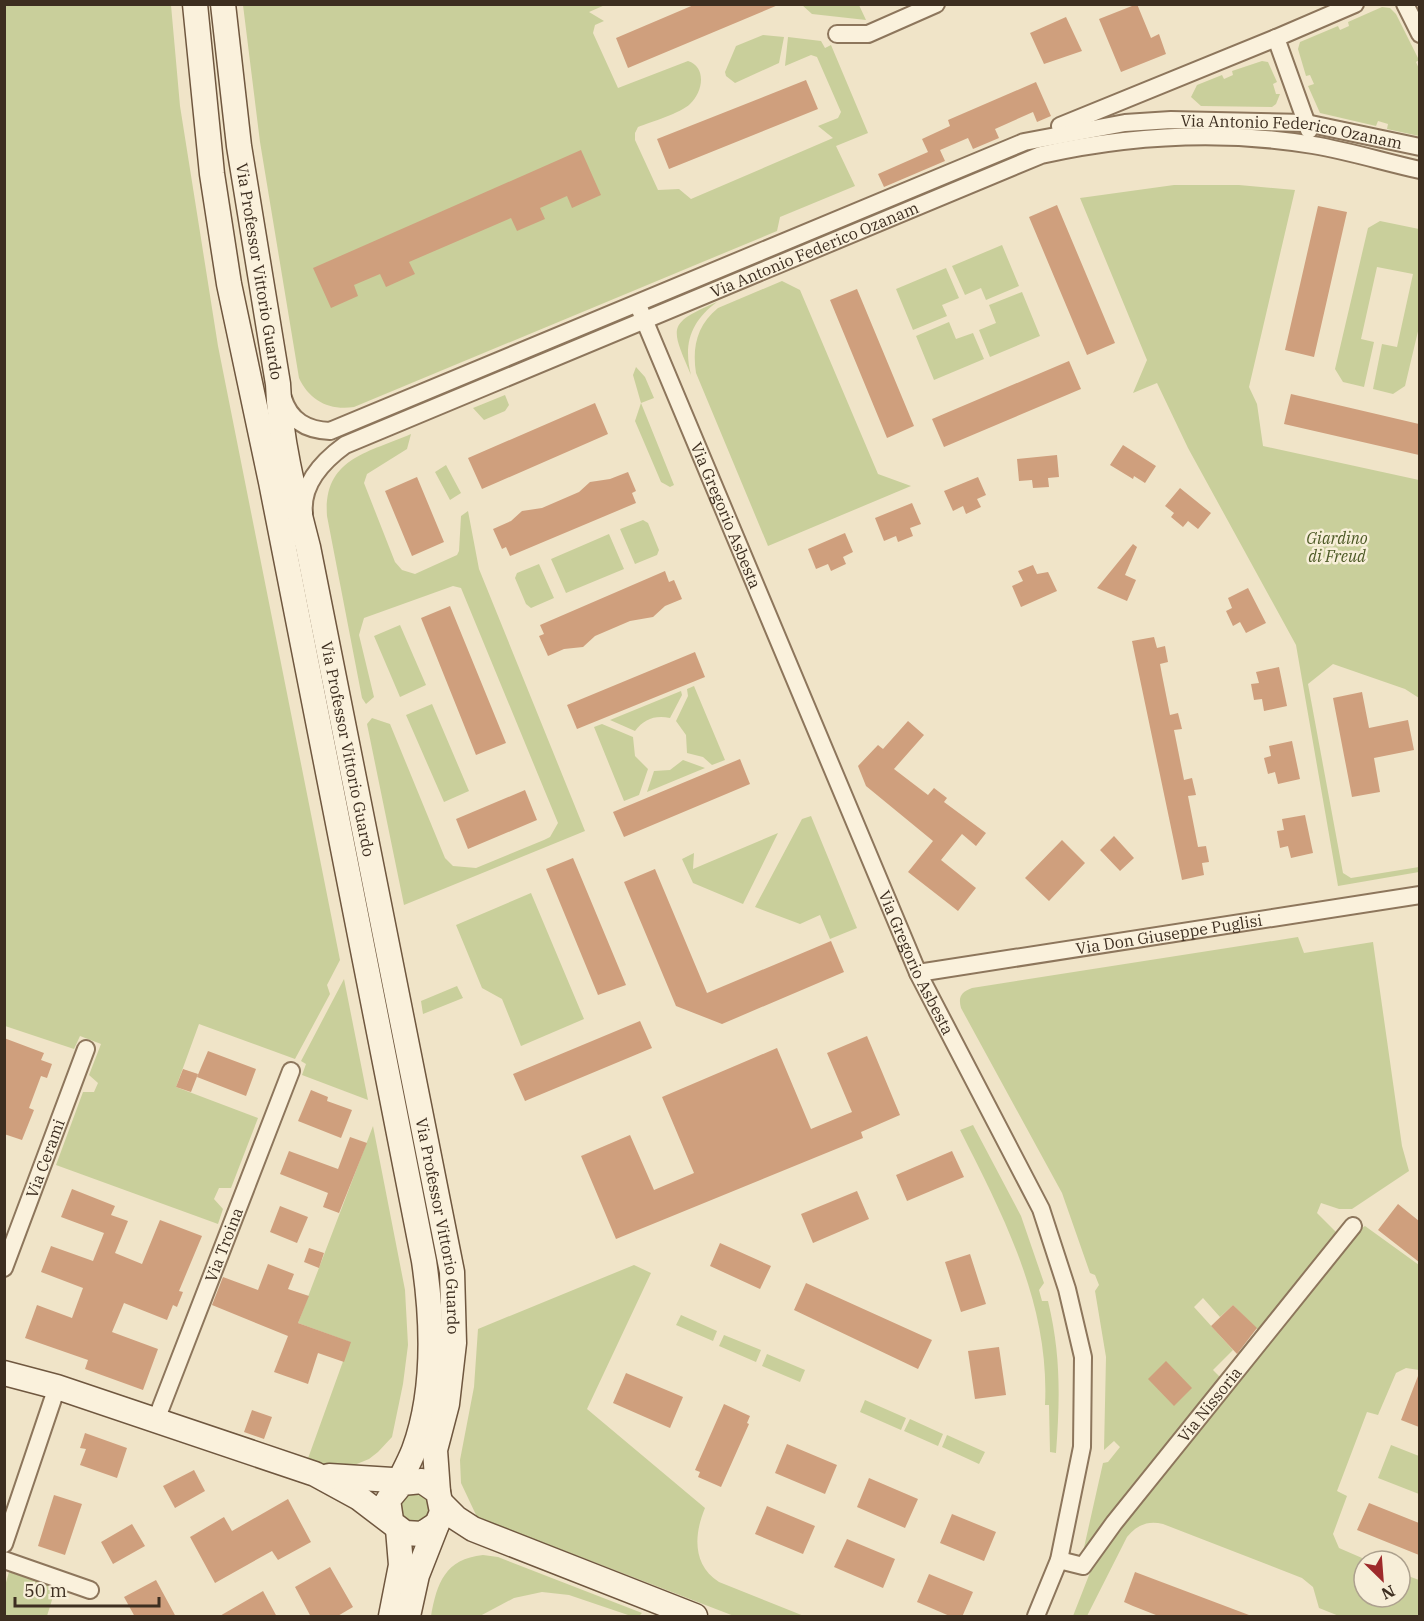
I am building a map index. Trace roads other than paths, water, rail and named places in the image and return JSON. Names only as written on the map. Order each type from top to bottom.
[{"type":"street","name":"Via Professor Vittorio Guardo","points":[[195,4],[212,174],[229,284],[272,482],[427,1284],[431,1325],[427,1390],[413,1451],[401,1483]]},
{"type":"street","name":"Via Professor Vittorio Guardo","points":[[223,4],[241,157],[278,384],[280,418],[286,452],[308,547],[452,1272],[454,1343],[447,1404],[435,1450],[434,1518]]},
{"type":"street","points":[[837,34],[868,34],[936,4]]},
{"type":"street","points":[[1024,142],[1355,4]]},
{"type":"street","points":[[1406,4],[1419,34]]},
{"type":"street","points":[[1276,38],[1314,145]]},
{"type":"street","name":"Via Antonio Federico Ozanam","points":[[308,547],[304,506],[307,489],[315,472],[345,445],[1024,142],[1101,126],[1171,120],[1306,123],[1419,147]]},
{"type":"street","name":"Via Antonio Federico Ozanam","points":[[278,384],[286,407],[295,420],[308,427],[330,431],[641,313],[1041,156],[1073,148],[1147,138],[1221,135],[1314,145],[1419,170]]},
{"type":"street","name":"Via Gregorio Asbesta","points":[[641,313],[918,973],[1041,1209],[1070,1300],[1083,1357],[1082,1447],[1059,1560],[1036,1617]]},
{"type":"street","name":"Via Don Giuseppe Puglisi","points":[[918,973],[1419,895]]},
{"type":"street","name":"Via Cerami","points":[[4,1268],[86,1048]]},
{"type":"street","name":"Via Troina","points":[[156,1420],[291,1071]]},
{"type":"street","name":"Via Nissoria","points":[[1059,1560],[1083,1566],[1114,1523],[1353,1226]]},
{"type":"street","points":[[4,1373],[57,1387],[315,1474],[359,1498],[405,1533],[434,1518],[515,1545],[695,1617]]},
{"type":"street","points":[[4,1544],[57,1387]]},
{"type":"street","points":[[315,1474],[401,1483],[428,1483],[434,1518],[417,1575],[408,1617]]},
{"type":"street","points":[[391,1617],[400,1565],[395,1525],[388,1500],[401,1483]]},
{"type":"street","points":[[4,1560],[90,1590]]},
{"type":"park label","name":"Giardino di Freud","points":[[1337,547]]}]
